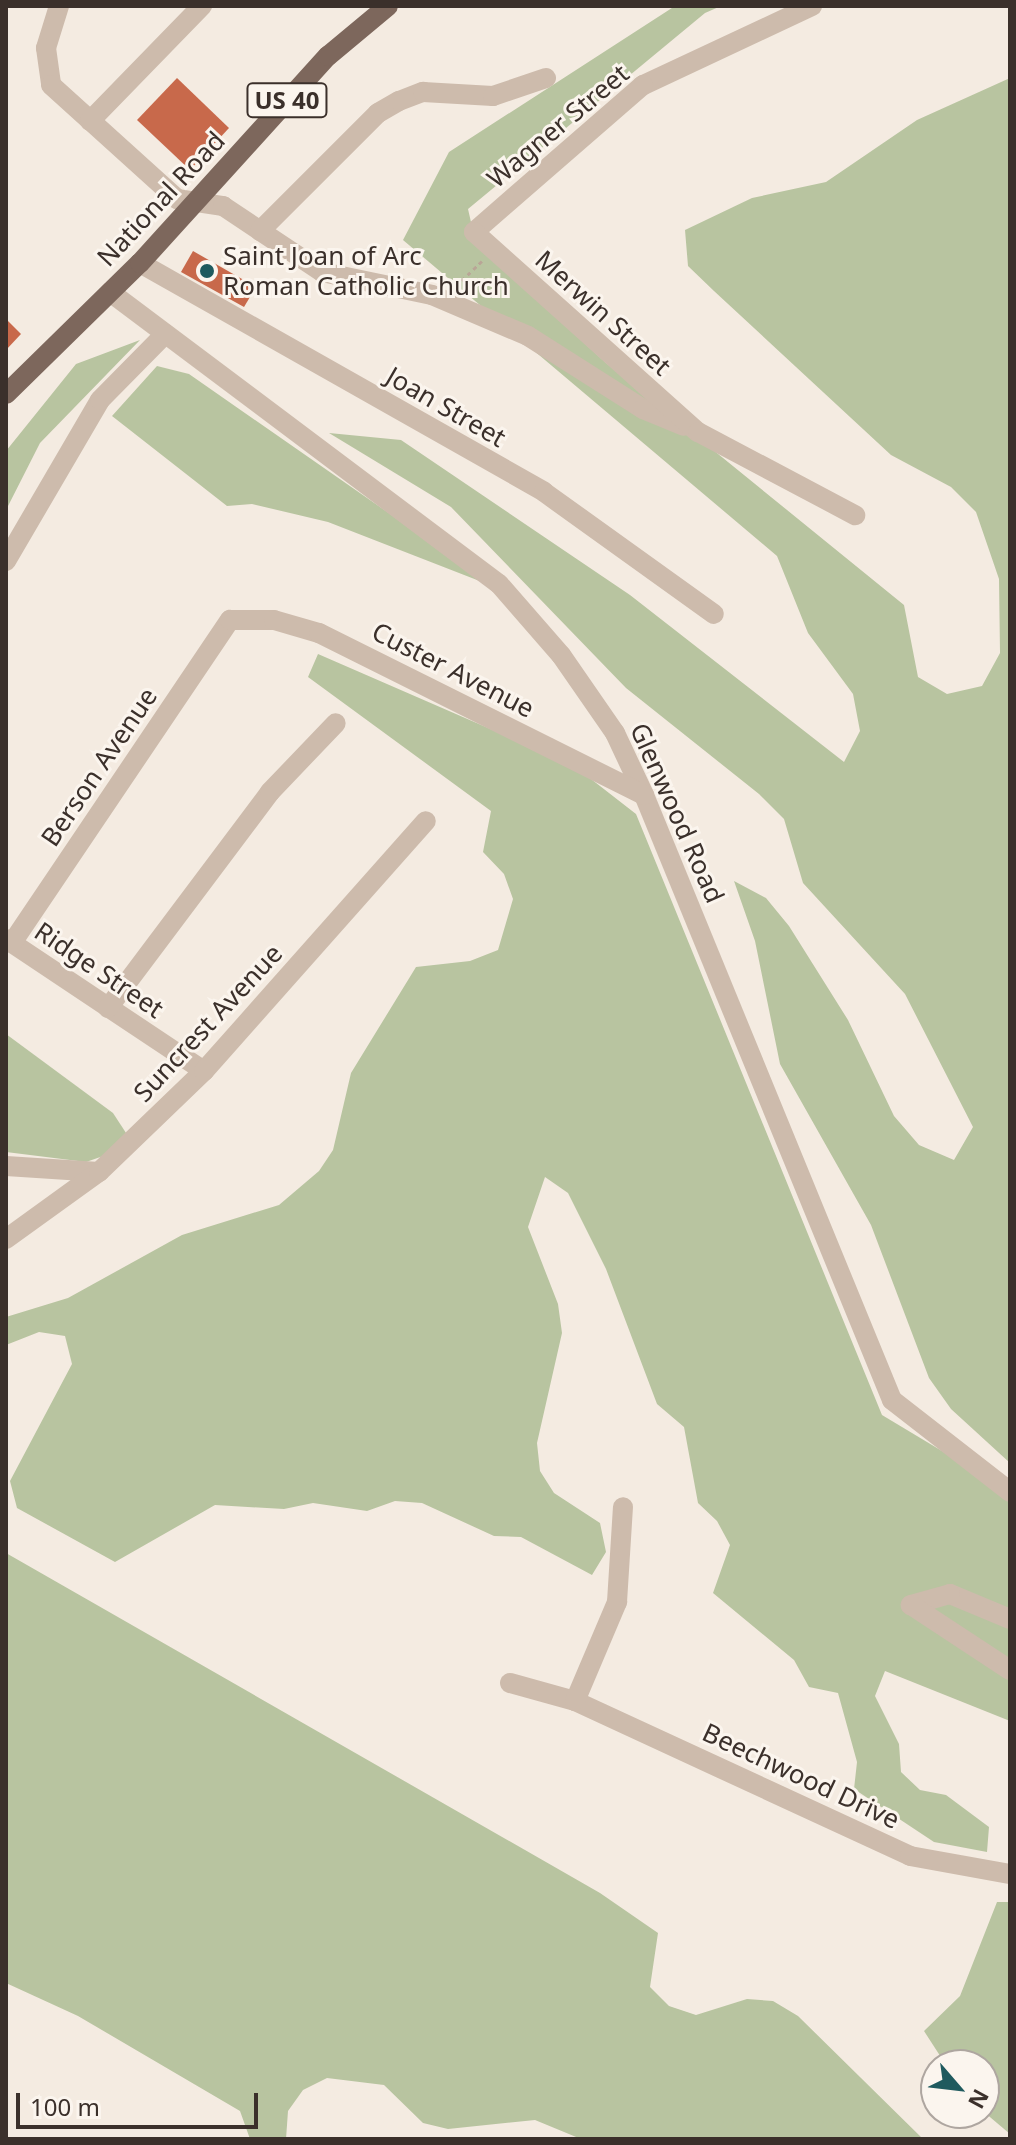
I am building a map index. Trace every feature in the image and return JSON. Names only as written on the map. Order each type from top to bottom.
[{"type":"main road","name":"National Road","points":[[6,394],[140,263],[328,56],[388,6]]},
{"type":"street","name":"Merwin Street","points":[[59,6],[46,48],[51,85],[163,190],[193,203],[223,206],[322,272],[443,300],[528,336],[643,409],[698,432],[855,515]]},
{"type":"street","points":[[90,121],[202,6]]},
{"type":"street","name":"Wagner Street","points":[[474,232],[643,85],[812,6]]},
{"type":"street","points":[[260,231],[378,113],[399,101],[423,92],[493,96],[546,78]]},
{"type":"street","name":"Merwin Street","points":[[474,232],[698,432]]},
{"type":"street","name":"Joan Street","points":[[140,263],[544,492],[714,614]]},
{"type":"street","name":"Glenwood Road","points":[[110,292],[499,584],[561,655],[615,733],[644,795],[892,1400],[1010,1492]]},
{"type":"street","points":[[6,561],[100,400],[165,334]]},
{"type":"street","name":"Custer Avenue","points":[[230,620],[274,620],[319,633],[644,795]]},
{"type":"street","name":"Berson Avenue","points":[[9,941],[230,620]]},
{"type":"street","points":[[108,1008],[270,792],[336,723]]},
{"type":"street","name":"Suncrest Avenue","points":[[6,1239],[99,1172],[204,1071],[426,821]]},
{"type":"street","name":"Ridge Street","points":[[9,941],[204,1071]]},
{"type":"street","points":[[6,1166],[99,1172]]},
{"type":"street","points":[[575,1701],[617,1602],[623,1507]]},
{"type":"street","points":[[1010,1619],[950,1594],[911,1605],[1010,1670]]},
{"type":"street","name":"Beechwood Drive","points":[[510,1683],[575,1701],[910,1856],[1010,1874]]},
{"type":"path","points":[[443,300],[493,250]]},
{"type":"green space","points":[[675,6],[721,6],[705,13],[468,209],[476,244],[606,363],[904,605],[918,677],[947,694],[982,686],[1000,653],[999,579],[976,512],[951,487],[891,455],[688,266],[685,230],[752,198],[826,182],[917,120],[1010,78],[1010,1463],[951,1409],[929,1378],[871,1225],[780,1064],[755,941],[734,881],[766,898],[789,926],[848,1020],[894,1116],[919,1145],[954,1160],[973,1127],[905,994],[803,883],[784,819],[759,794],[626,688],[451,507],[329,433],[401,440],[630,595],[844,762],[860,731],[853,694],[808,633],[777,556],[403,240],[449,152]]},
{"type":"green space","points":[[140,340],[40,443],[6,510],[6,451],[76,364]]},
{"type":"green space","points":[[157,366],[189,374],[495,587],[328,522],[252,504],[227,506],[112,416]]},
{"type":"green space","points":[[318,654],[573,765],[636,814],[882,1415],[982,1475],[1010,1502],[1010,1721],[885,1671],[875,1696],[899,1744],[901,1772],[920,1790],[946,1795],[989,1827],[987,1852],[934,1842],[854,1789],[857,1762],[838,1693],[809,1687],[794,1660],[713,1593],[730,1545],[717,1521],[698,1503],[684,1427],[657,1404],[606,1269],[568,1193],[545,1177],[528,1227],[558,1304],[562,1333],[537,1443],[540,1471],[554,1493],[600,1523],[606,1552],[592,1575],[521,1537],[494,1536],[422,1503],[395,1501],[367,1511],[313,1503],[284,1509],[215,1505],[115,1562],[17,1508],[10,1481],[72,1364],[65,1336],[39,1332],[6,1345],[6,1317],[68,1298],[182,1235],[279,1205],[319,1171],[333,1150],[351,1073],[416,967],[470,961],[498,950],[513,899],[504,874],[483,852],[491,811],[308,677]]},
{"type":"green space","points":[[6,1034],[113,1113],[128,1136],[109,1154],[86,1162],[6,1152]]},
{"type":"green space","points":[[6,1553],[600,1893],[658,1933],[650,1987],[669,2006],[696,2015],[747,1999],[773,2001],[798,2016],[923,2139],[581,2139],[535,2120],[448,2129],[423,2123],[384,2085],[327,2078],[303,2090],[288,2111],[286,2139],[250,2139],[240,2111],[78,2016],[6,1983]]},
{"type":"green space","points":[[997,1902],[1010,1902],[1010,2134],[1000,2126],[1000,2049],[936,2049],[924,2031],[960,1996]]},
{"type":"building","points":[[177,78],[229,128],[190,170],[137,120]]},
{"type":"building","points":[[193,251],[256,287],[244,307],[181,272]]},
{"type":"building","points":[[6,319],[21,334],[6,350]]},
{"type":"place","name":"Saint Joan of Arc Roman Catholic Church","points":[[207,271]]}]
